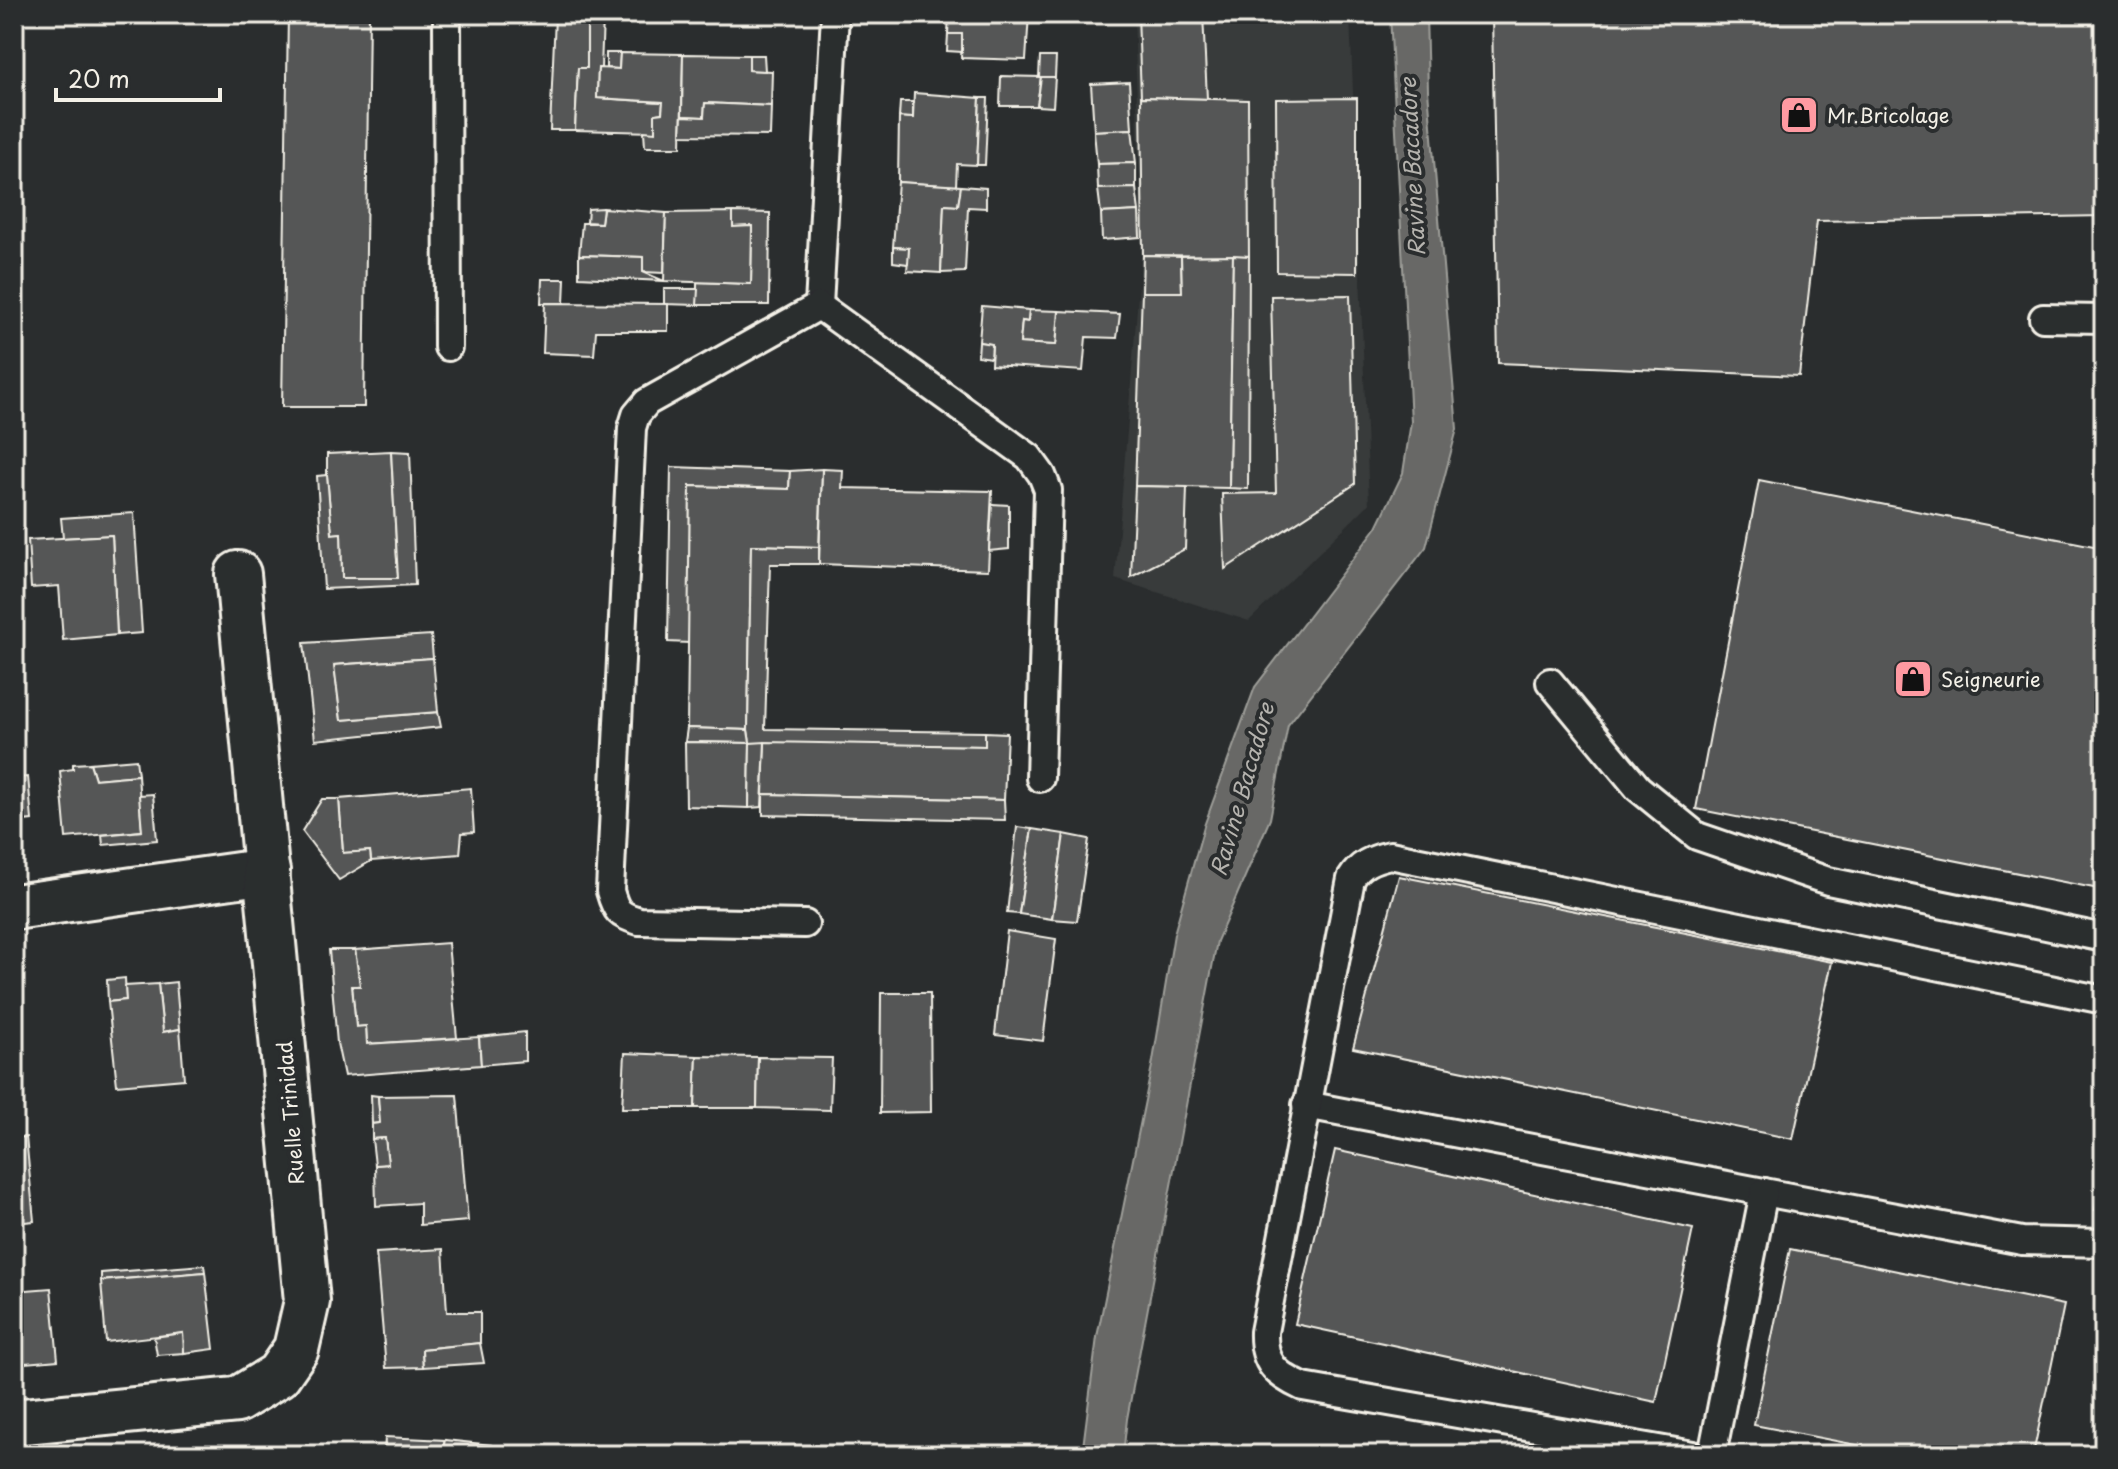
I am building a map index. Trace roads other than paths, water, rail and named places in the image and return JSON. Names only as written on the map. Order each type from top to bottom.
[{"type":"street","name":"Ruelle Trinidad","points":[[14,1422],[237,1400],[278,1375],[296,1349],[307,1301],[238,574]]},
{"type":"street","points":[[14,907],[267,871]]},
{"type":"lane","points":[[447,14],[448,347]]},
{"type":"lane","points":[[819,306],[835,14]]},
{"type":"lane","points":[[819,306],[1029,457],[1042,475],[1048,490],[1040,778]]},
{"type":"lane","points":[[805,924],[639,921],[622,916],[614,905],[610,891],[632,428],[636,415],[647,402],[819,306]]},
{"type":"lane","points":[[2043,318],[2104,319]]},
{"type":"lane","points":[[1550,682],[1638,788],[1697,836],[1828,881],[2104,938]]},
{"type":"lane","points":[[1693,1455],[1303,1387],[1279,1374],[1271,1364],[1263,1349],[1264,1332],[1351,879],[1356,872],[1366,862],[1390,855],[2104,1000]]},
{"type":"lane","points":[[1306,1105],[2022,1241],[2104,1243]]},
{"type":"lane","points":[[1712,1455],[1764,1192]]},
{"type":"water","name":"Ravine Bacadore","points":[[1390,14],[1426,14],[1428,90],[1457,429],[1426,547],[1288,725],[1270,819],[1217,941],[1127,1419],[1123,1455],[1082,1455],[1097,1337],[1153,1061],[1174,934],[1204,826],[1255,687],[1377,527],[1403,473],[1411,422]]},
{"type":"place","name":"Mr.Bricolage","points":[[1799,115]]},
{"type":"place","name":"Seigneurie","points":[[1913,679]]}]
